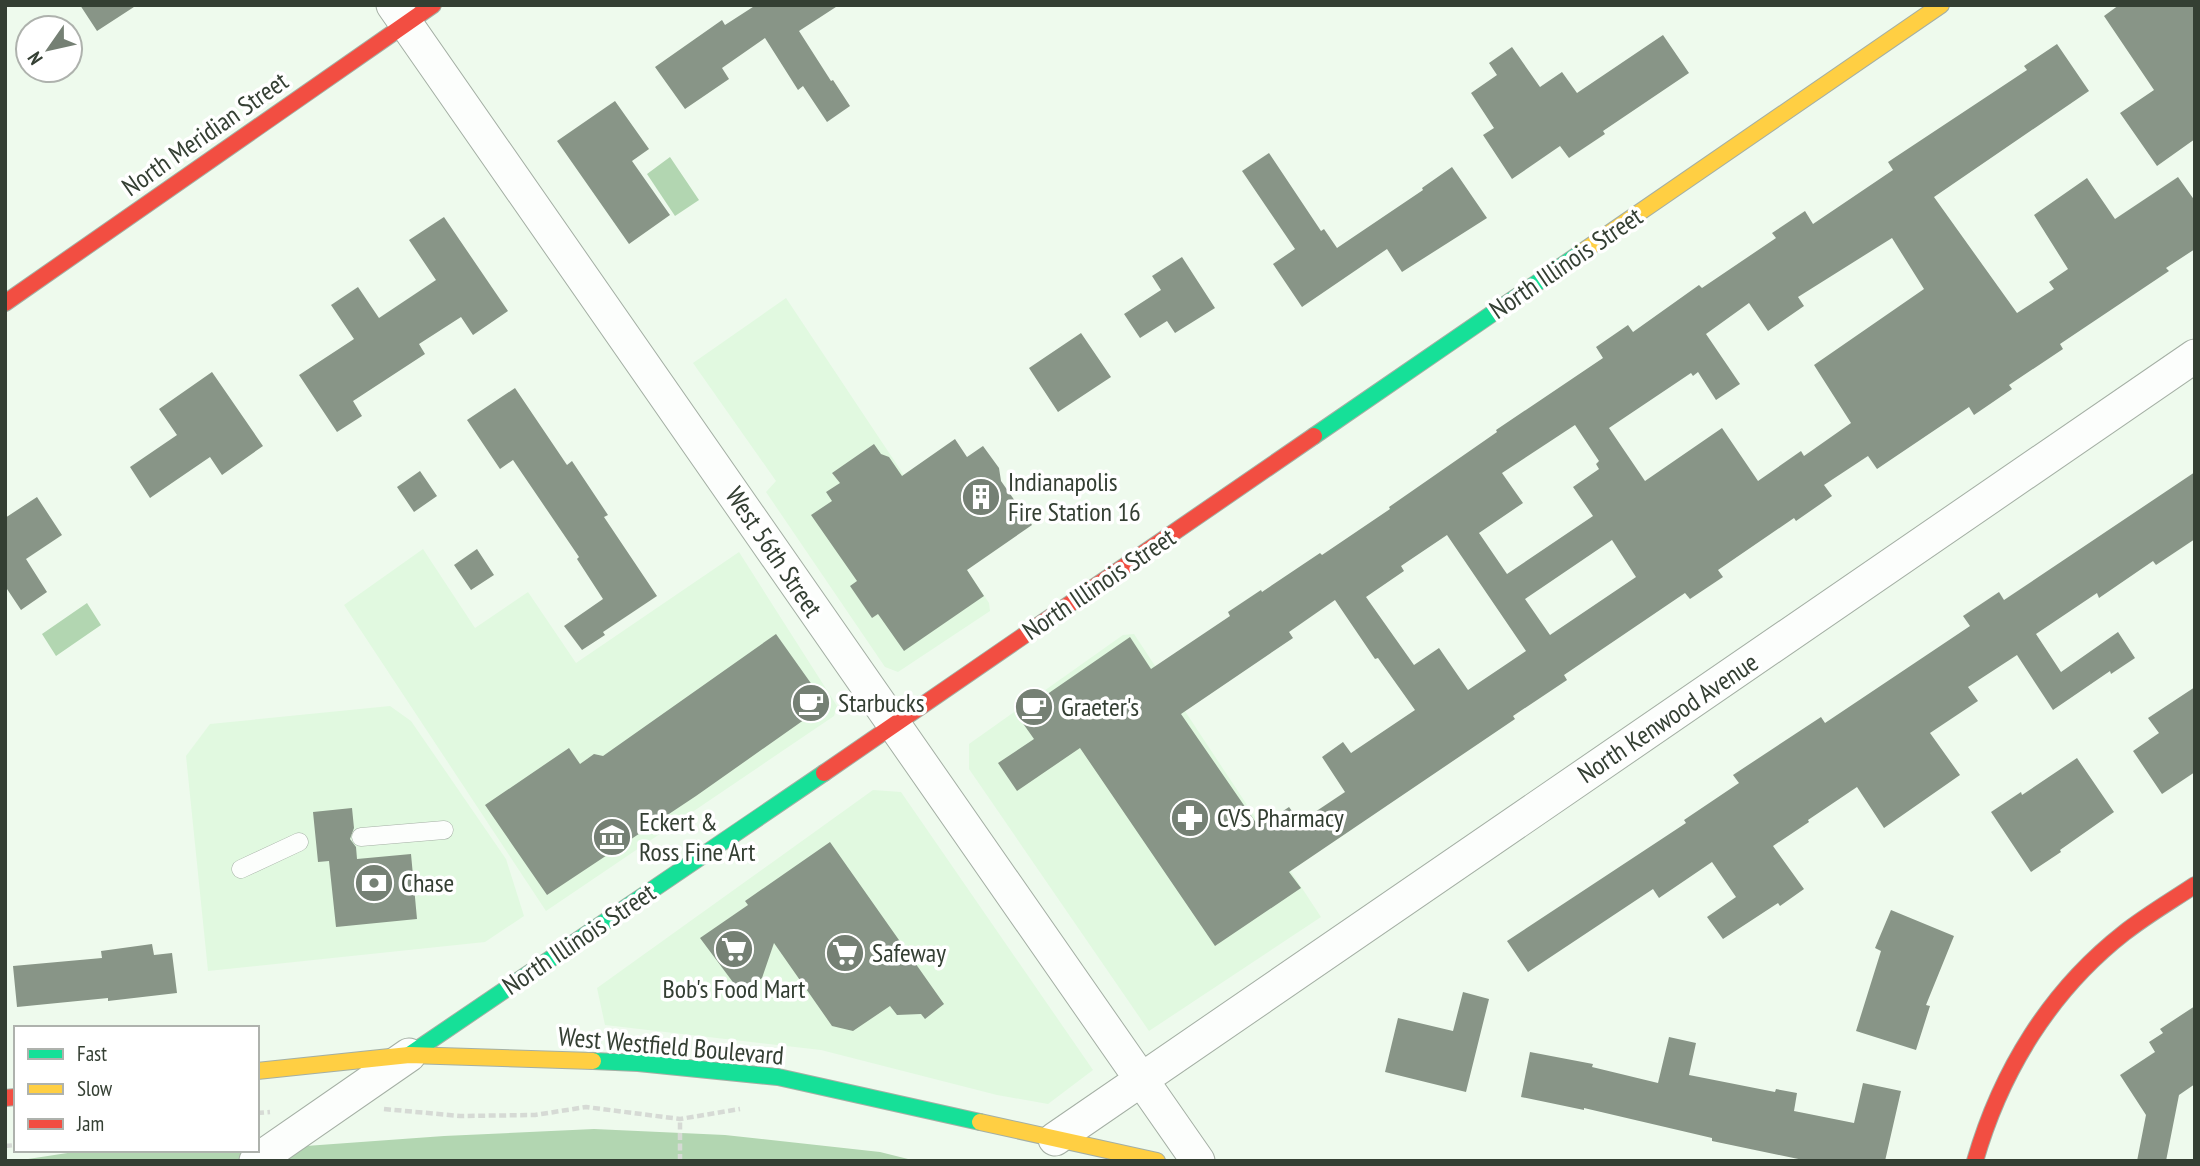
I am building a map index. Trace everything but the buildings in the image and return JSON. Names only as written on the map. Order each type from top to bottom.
[{"type":"street","name":"North Meridian Street","points":[[5,303],[400,15],[433,5]]},
{"type":"street","name":"North Illinois Street","points":[[256,1161],[309,1122],[893,725],[1941,5]]},
{"type":"street","name":"West 56th Street","points":[[400,15],[1142,1079]]},
{"type":"street","name":"North Kenwood Avenue","points":[[1055,1139],[2195,356]]},
{"type":"street","points":[[1975,1161],[1983,1127],[1999,1090],[2027,1040],[2050,1008],[2085,969],[2123,934],[2195,885]]},
{"type":"street","name":"West Westfield Boulevard","points":[[259,1071],[409,1055],[638,1063],[750,1074],[778,1077],[1157,1161]]},
{"type":"street","points":[[1142,1079],[1198,1161]]},
{"type":"lane","points":[[361,837],[444,831]]},
{"type":"lane","points":[[241,869],[299,842]]},
{"type":"path","points":[[381,1109],[460,1116],[535,1115],[586,1107],[680,1119],[680,1161]]},
{"type":"shaded area","points":[[670,157],[699,200],[675,216],[647,174]]},
{"type":"shaded area","points":[[786,298],[989,603],[990,611],[898,672],[885,667],[766,492],[776,481],[693,363]]},
{"type":"shaded area","points":[[423,549],[475,628],[528,592],[576,663],[739,552],[837,706],[834,716],[546,911],[344,605]]},
{"type":"shaded area","points":[[87,603],[101,625],[56,656],[42,634]]},
{"type":"shaded area","points":[[1134,634],[1321,917],[1149,1031],[969,769],[969,744],[1123,635]]},
{"type":"shaded area","points":[[390,706],[411,721],[506,859],[524,916],[485,942],[208,971],[186,756],[210,724]]},
{"type":"shaded area","points":[[873,790],[901,792],[1093,1070],[1048,1104],[997,1095],[821,1050],[605,1025],[597,988]]},
{"type":"shaded area","points":[[594,1129],[725,1135],[880,1152],[916,1161],[15,1161],[74,1152],[259,1152],[259,1149],[444,1136]]},
{"type":"traffic: fast","points":[[1314,436],[1582,252]]},
{"type":"traffic: fast","points":[[409,1055],[824,773]]},
{"type":"traffic: fast","points":[[593,1061],[778,1077],[980,1122]]},
{"type":"traffic: slow","points":[[1582,252],[1941,5]]},
{"type":"traffic: slow","points":[[259,1071],[409,1055],[593,1061]]},
{"type":"traffic: slow","points":[[980,1122],[1157,1161]]},
{"type":"traffic: jam","points":[[5,303],[433,5]]},
{"type":"traffic: jam","points":[[824,773],[1314,436]]},
{"type":"traffic: jam","points":[[1975,1161],[1986,1128],[2014,1065],[2051,1007],[2073,980],[2124,933],[2195,885]]},
{"type":"traffic: jam","points":[[5,1098],[14,1097]]},
{"type":"place","name":"Indianapolis Fire Station 16","points":[[981,497]]},
{"type":"place","name":"Starbucks","points":[[811,703]]},
{"type":"place","name":"Graeter's","points":[[1034,707]]},
{"type":"place","name":"CVS Pharmacy","points":[[1190,818]]},
{"type":"place","name":"Eckert & Ross Fine Art","points":[[612,837]]},
{"type":"place","name":"Chase","points":[[374,883]]},
{"type":"place","name":"Bob's Food Mart","points":[[734,949]]},
{"type":"place","name":"Safeway","points":[[845,953]]}]
